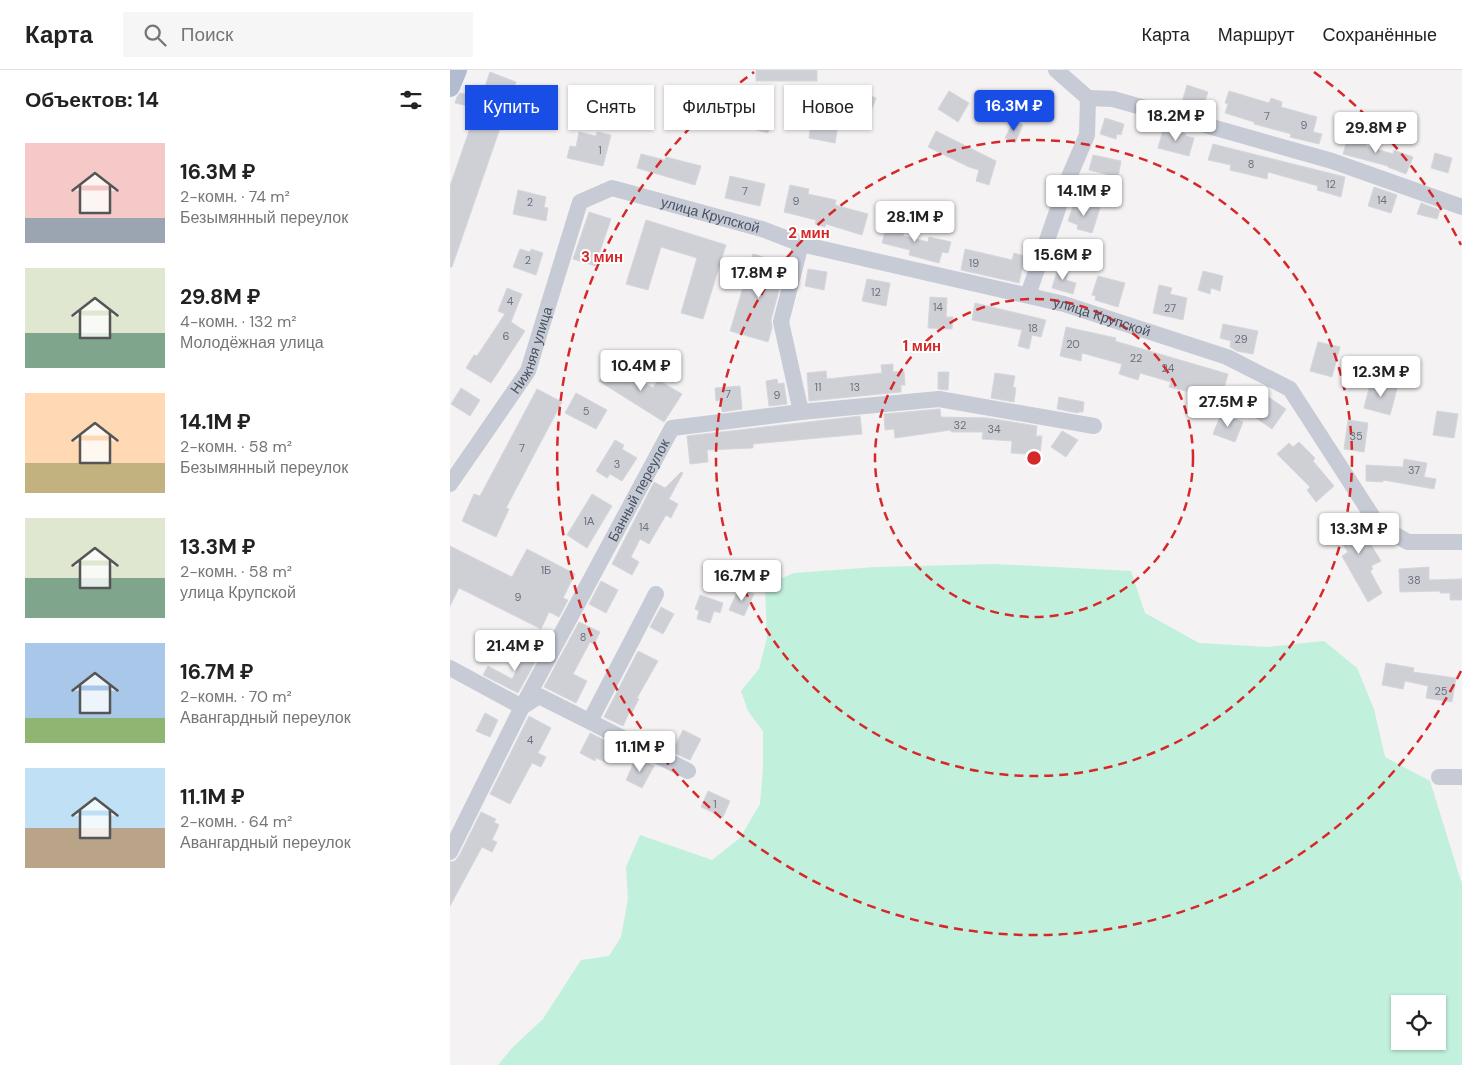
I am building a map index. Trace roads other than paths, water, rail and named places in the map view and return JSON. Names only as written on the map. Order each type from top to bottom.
[{"type":"main road","points":[[450,87],[457,70]]},
{"type":"street","points":[[1056,70],[1088,98],[1113,99],[1332,161],[1462,207]]},
{"type":"street","points":[[1028,295],[1069,177],[1087,135],[1088,98]]},
{"type":"street","name":"улица Крупской","points":[[580,202],[612,188],[762,229],[801,244],[1064,304],[1227,357],[1290,389],[1378,526],[1408,542],[1462,542]]},
{"type":"street","name":"Нижняя улица","points":[[450,484],[528,371],[580,202]]},
{"type":"street","points":[[801,244],[781,322],[801,412]]},
{"type":"street","name":"Банный переулок","points":[[450,852],[522,707],[672,428],[801,412],[939,399],[1094,426]]},
{"type":"street","points":[[590,720],[656,594]]},
{"type":"street","points":[[450,668],[522,707],[539,696],[688,771]]},
{"type":"street","points":[[1440,777],[1462,777]]}]
